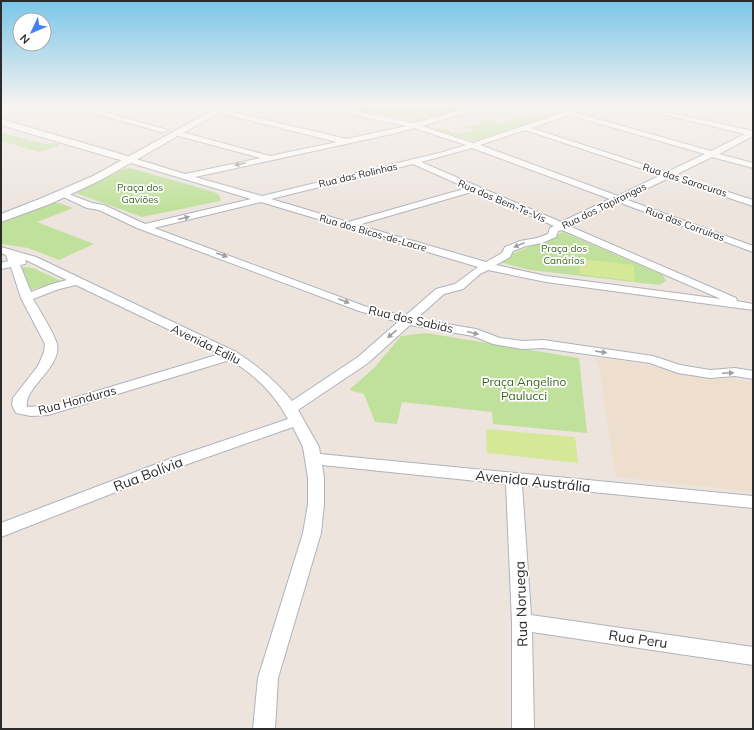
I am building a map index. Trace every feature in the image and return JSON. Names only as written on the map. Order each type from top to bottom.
[{"type":"street","name":"Rua dos Bicos-de-Lacre","points":[[63,140],[347,226],[486,266],[540,278],[750,306]]},
{"type":"street","points":[[1,211],[45,193],[84,174],[146,140]]},
{"type":"street","points":[[1,218],[97,178],[166,140]]},
{"type":"street","points":[[204,140],[270,158]]},
{"type":"street","points":[[342,140],[349,142]]},
{"type":"street","points":[[184,176],[357,140]]},
{"type":"street","name":"Rua das Corruíras","points":[[457,140],[753,249]]},
{"type":"street","name":"Rua das Rolinhas","points":[[146,227],[414,162],[491,140]]},
{"type":"street","name":"Rua das Saracuras","points":[[562,140],[753,202]]},
{"type":"street","points":[[664,140],[753,166]]},
{"type":"street","name":"Rua dos Tapirangas","points":[[293,415],[362,360],[440,291],[459,287],[476,272],[506,255],[509,249],[524,242],[539,241],[553,235],[553,230],[739,140]]},
{"type":"street","name":"Rua dos Bem-Te-Vis","points":[[414,162],[750,306]]},
{"type":"street","points":[[84,174],[98,175],[97,178]]},
{"type":"street","points":[[347,226],[474,189]]},
{"type":"street","name":"Rua dos Sabiás","points":[[61,194],[90,206],[101,207],[117,214],[127,221],[363,309],[388,316],[431,326],[476,333],[497,341],[509,343],[522,345],[543,344],[653,360],[678,369],[710,374],[735,372],[753,375]]},
{"type":"street","name":"Avenida Edilu","points":[[7,258],[32,259],[231,355],[246,364],[276,390],[293,415],[311,447],[316,478],[316,504],[312,533],[268,678],[264,729]]},
{"type":"street","name":"Rua Honduras","points":[[7,258],[51,344],[51,353],[46,363],[20,398],[19,404],[21,410],[27,412],[48,410],[231,355]]},
{"type":"street","points":[[671,296],[678,292],[680,288],[678,276]]},
{"type":"street","points":[[28,298],[56,286],[78,281]]},
{"type":"street","name":"Rua Bolívia","points":[[1,530],[180,461],[293,415]]},
{"type":"street","name":"Avenida Austrália","points":[[314,459],[753,502]]},
{"type":"street","name":"Rua Noruega","points":[[514,479],[522,622],[523,729]]},
{"type":"street","name":"Rua Peru","points":[[522,622],[753,656]]},
{"type":"shaded area","points":[[594,357],[753,382],[753,492],[616,477],[599,367]]},
{"type":"green space","points":[[30,140],[44,144],[56,143],[60,145],[39,152],[1,141]]},
{"type":"green space","name":"Praça dos Gaviões","points":[[130,168],[211,191],[218,194],[221,199],[220,201],[142,217],[76,193],[123,169]]},
{"type":"green space","points":[[52,203],[59,203],[73,208],[37,222],[94,244],[59,260],[28,248],[1,244],[1,222]]},
{"type":"green space","name":"Praça dos Canários","points":[[563,232],[663,275],[666,281],[659,285],[530,270],[496,261]]},
{"type":"green space","points":[[580,259],[634,265],[635,281],[579,274]]},
{"type":"green space","points":[[24,267],[33,268],[61,281],[30,290],[21,269]]},
{"type":"green space","name":"Praça Angelino Paulucci","points":[[426,333],[579,358],[587,433],[493,424],[492,412],[402,402],[397,424],[375,422],[364,394],[349,390],[374,368],[401,336]]},
{"type":"green space","points":[[486,429],[575,437],[578,463],[487,453]]}]
